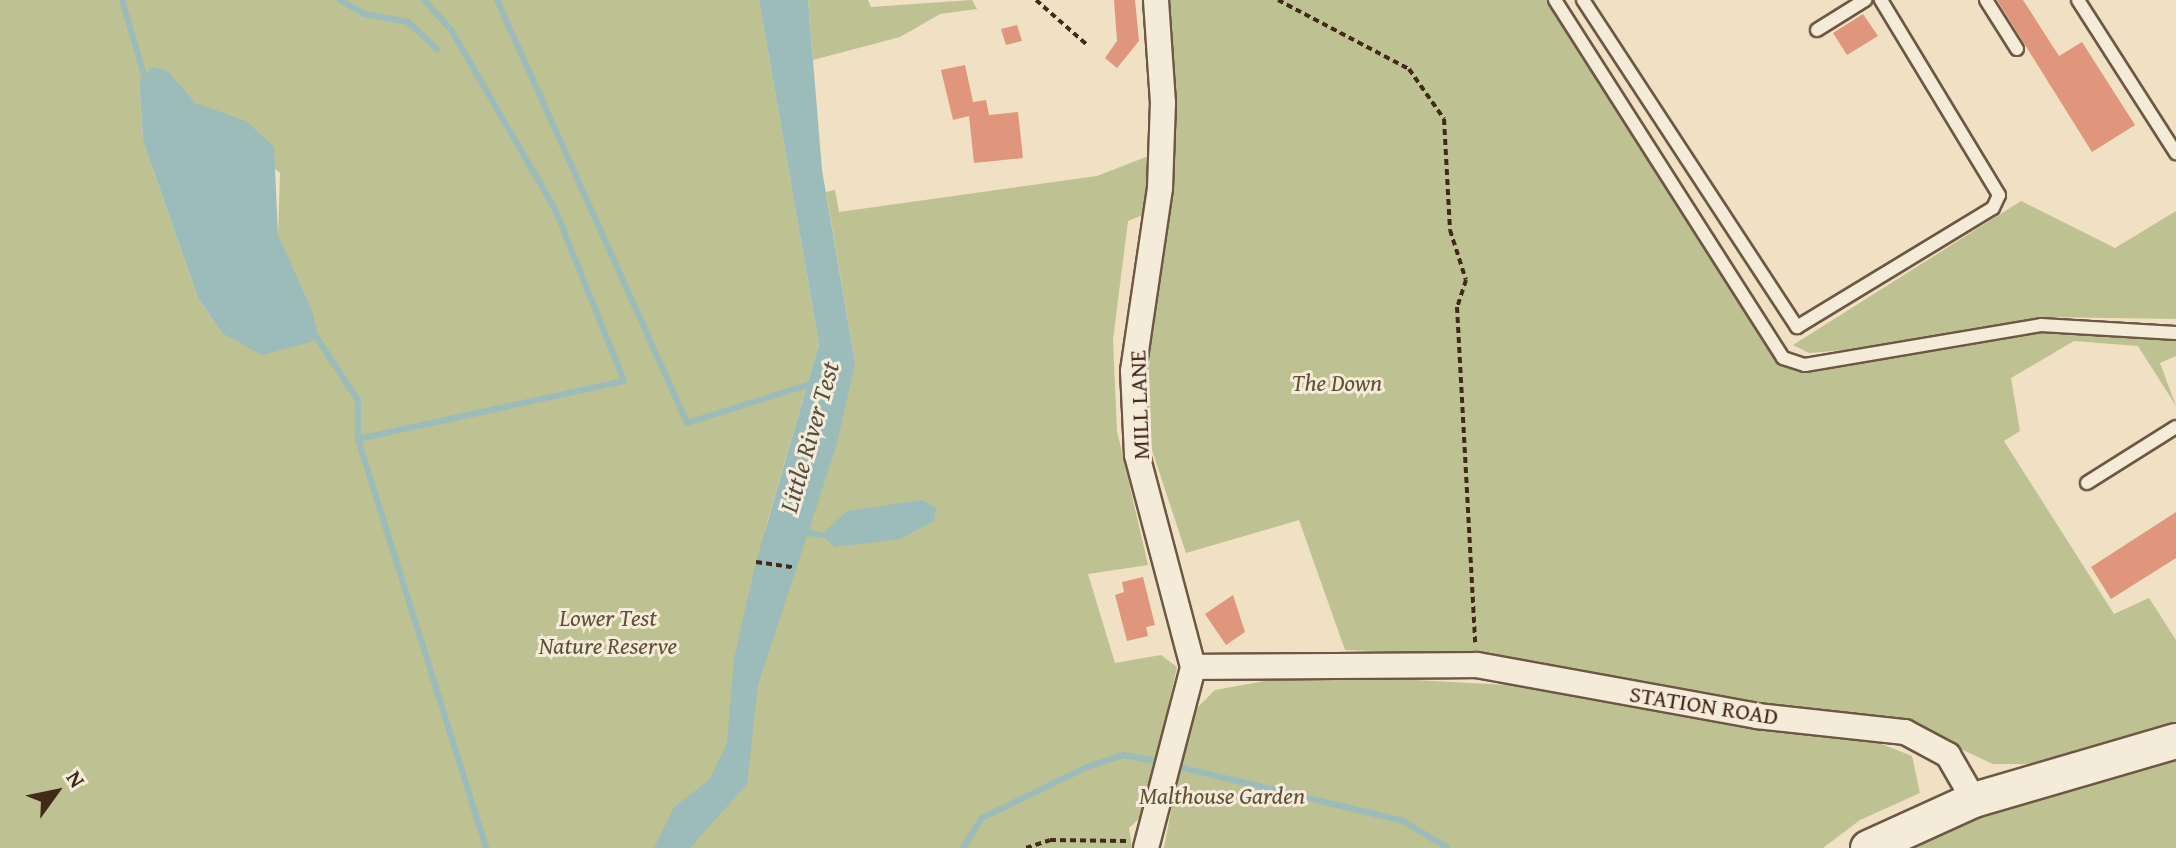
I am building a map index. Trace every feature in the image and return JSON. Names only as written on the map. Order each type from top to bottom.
[{"type":"street","name":"MILL LANE","points":[[1156,0],[1163,112],[1133,371],[1137,455],[1193,667]]},
{"type":"street","name":"STATION ROAD","points":[[1193,667],[1477,665],[1757,716],[1905,732],[1948,755],[1974,800]]},
{"type":"street","points":[[1145,845],[1193,667]]},
{"type":"street","points":[[1868,848],[1974,800],[2176,741]]},
{"type":"lane","points":[[1555,0],[1783,358],[1805,365],[2041,325],[2176,333]]},
{"type":"lane","points":[[1583,0],[1797,327],[1993,208],[1999,195],[1881,0]]},
{"type":"lane","points":[[1817,30],[1865,0]]},
{"type":"lane","points":[[1986,0],[2017,49]]},
{"type":"lane","points":[[2078,0],[2176,153]]},
{"type":"lane","points":[[2087,483],[2176,427]]},
{"type":"path","points":[[1036,0],[1086,44]]},
{"type":"path","points":[[1278,0],[1409,69],[1444,119],[1450,230],[1466,280],[1457,307],[1477,665]]},
{"type":"path","points":[[756,562],[793,567]]},
{"type":"path","points":[[1026,848],[1050,840],[1145,845]]},
{"type":"green space","name":"Lower Test Nature Reserve","points":[[0,0],[759,0],[819,344],[765,530],[808,525],[855,363],[826,192],[835,190],[839,212],[1097,176],[1151,155],[1145,214],[1128,221],[1113,340],[1117,431],[1148,565],[1088,574],[1115,663],[1161,655],[1177,667],[1143,815],[1129,828],[1132,848],[0,848]],"holes":[[[168,71],[184,94],[280,173],[278,235],[317,330],[222,333],[198,298],[143,141],[139,80]]]},
{"type":"green space","points":[[808,0],[868,0],[871,7],[972,0],[977,9],[940,14],[900,37],[813,60]]},
{"type":"green space","name":"The Down","points":[[1168,0],[1557,0],[1783,358],[1805,365],[2037,332],[2176,338],[2176,356],[2160,363],[2176,406],[2138,346],[2074,341],[2011,378],[2020,431],[2004,441],[2114,614],[2149,598],[2176,640],[2176,731],[2027,764],[1993,764],[1896,719],[1713,698],[1495,655],[1345,650],[1299,520],[1186,553],[1150,444],[1142,378],[1175,131]]},
{"type":"green space","points":[[2021,201],[2115,248],[2176,211],[2176,319],[2048,317],[1855,349],[1809,353],[1793,345]]},
{"type":"green space","name":"Malthouse Garden","points":[[1303,674],[1528,686],[1776,731],[1869,739],[1912,756],[1920,793],[1860,820],[1823,848],[1164,848],[1189,716],[1215,690]]},
{"type":"green space","points":[[2176,750],[2176,848],[1892,848],[1944,824]]},
{"type":"water","name":"Little River Test","points":[[759,0],[808,0],[822,170],[855,363],[837,444],[758,685],[747,784],[690,848],[654,848],[674,807],[709,780],[727,744],[734,659],[756,562],[819,344]]},
{"type":"water","points":[[153,67],[168,71],[195,103],[246,121],[274,147],[278,235],[312,311],[317,330],[311,342],[262,355],[222,333],[198,298],[143,141],[139,80]]},
{"type":"water","points":[[922,500],[936,508],[934,521],[900,539],[835,547],[821,535],[847,511]]},
{"type":"building","points":[[1114,0],[1135,0],[1139,41],[1117,68],[1105,58],[1117,41]]},
{"type":"building","points":[[1997,0],[2023,0],[2059,56],[2082,42],[2135,125],[2092,152]]},
{"type":"building","points":[[1863,14],[1878,36],[1847,55],[1833,33]]},
{"type":"building","points":[[1017,25],[1022,41],[1006,45],[1001,29]]},
{"type":"building","points":[[965,65],[973,102],[986,100],[989,115],[1018,112],[1023,158],[974,163],[969,116],[953,120],[941,70]]},
{"type":"building","points":[[2176,512],[2176,558],[2111,599],[2091,567]]},
{"type":"building","points":[[1143,577],[1155,625],[1146,627],[1148,636],[1127,641],[1115,595],[1124,592],[1122,582]]},
{"type":"building","points":[[1233,595],[1245,632],[1226,645],[1205,614]]},
{"type":"waterway","points":[[122,0],[144,75]]},
{"type":"waterway","points":[[340,0],[364,14],[408,22],[437,49]]},
{"type":"waterway","points":[[358,439],[624,381],[555,209],[452,31],[424,0]]},
{"type":"waterway","name":"Little River Test","points":[[497,0],[687,423],[811,384]]},
{"type":"waterway","points":[[315,335],[358,400],[358,439],[486,848]]},
{"type":"waterway","points":[[797,531],[821,535]]},
{"type":"waterway","points":[[963,848],[982,818],[1087,767],[1124,755],[1156,761]]},
{"type":"waterway","points":[[1183,768],[1403,821],[1448,848]]}]
